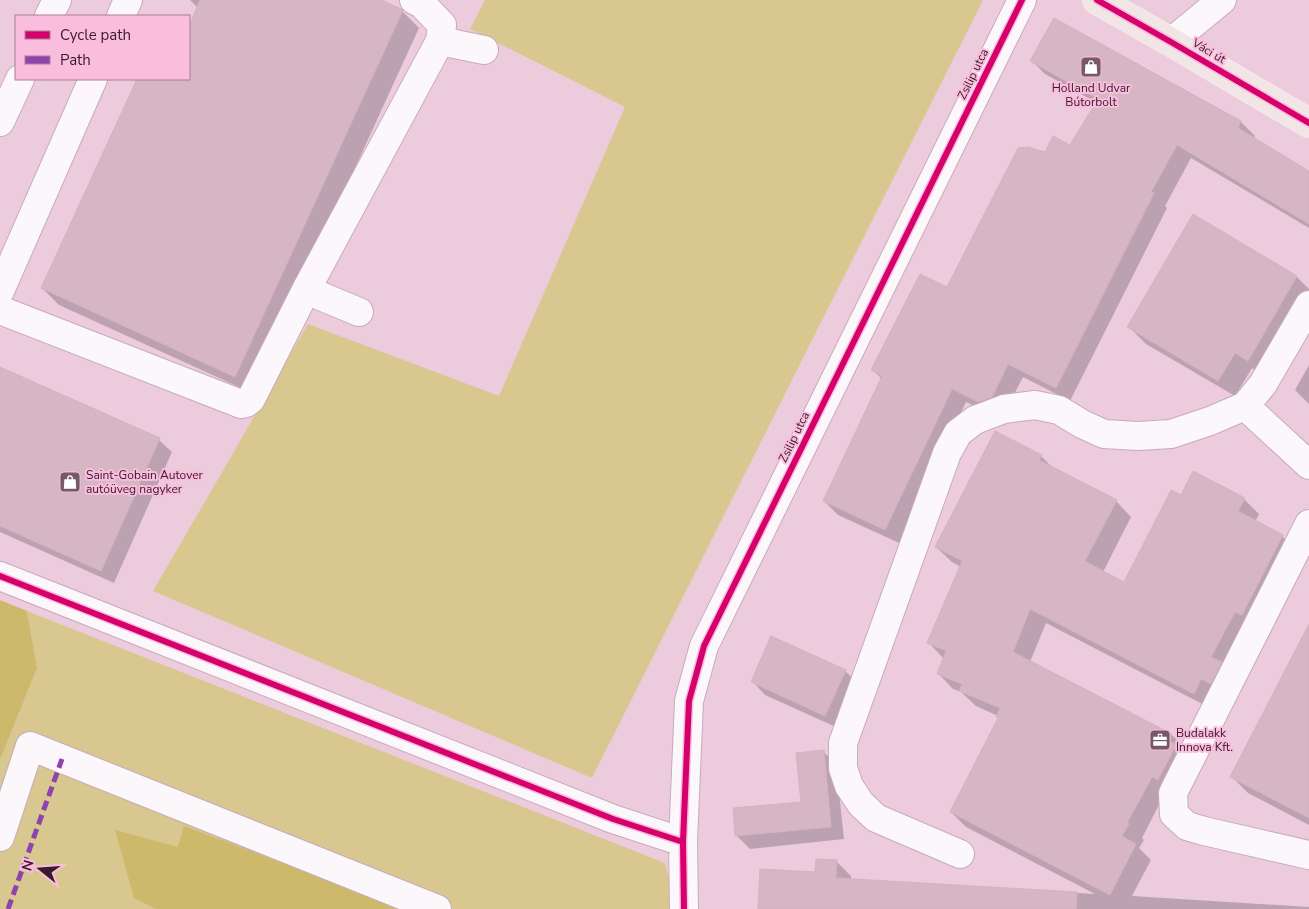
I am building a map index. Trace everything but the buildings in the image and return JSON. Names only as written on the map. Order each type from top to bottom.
[{"type":"main road","name":"Váci út","points":[[1097,0],[1309,123]]},
{"type":"street","points":[[50,15],[57,0]]},
{"type":"street","points":[[121,15],[128,0]]},
{"type":"street","name":"Zsilip utca","points":[[684,909],[683,842],[689,701],[704,646],[1022,0]]},
{"type":"street","points":[[1171,42],[1222,0]]},
{"type":"street","points":[[0,310],[240,404],[246,403],[251,399],[306,290],[440,41],[442,25],[429,5]]},
{"type":"street","points":[[440,41],[484,50]]},
{"type":"street","points":[[0,122],[20,80]]},
{"type":"street","points":[[0,290],[93,80]]},
{"type":"street","points":[[306,290],[359,312]]},
{"type":"street","points":[[960,854],[876,818],[861,804],[849,786],[843,768],[843,743],[947,453],[958,433],[975,420],[1004,409],[1035,404],[1058,410],[1104,434],[1138,436],[1171,434],[1210,421],[1245,406],[1263,384],[1309,305]]},
{"type":"street","points":[[1245,406],[1309,464]]},
{"type":"street","points":[[1309,524],[1173,793],[1174,814],[1186,826],[1204,832],[1309,856]]},
{"type":"street","points":[[0,576],[613,820],[683,842]]},
{"type":"street","points":[[0,837],[30,746],[437,909]]},
{"type":"shaded area","points":[[485,0],[983,0],[592,778],[153,591],[308,324],[499,396],[625,107],[470,29]]},
{"type":"shaded area","points":[[0,600],[27,611],[37,668],[0,760]]},
{"type":"shaded area","points":[[27,611],[665,863],[676,909],[0,909],[0,760],[37,668]]},
{"type":"shaded area","points":[[184,826],[406,909],[156,909],[134,898],[115,830],[178,847]]},
{"type":"marked path","points":[[8,909],[62,759]]},
{"type":"cycle path","points":[[684,909],[683,842],[689,701],[704,646],[1022,0]]},
{"type":"cycle path","points":[[1097,0],[1309,123]]},
{"type":"cycle path","points":[[0,576],[613,819],[683,842]]},
{"type":"place","name":"Holland Udvar Bútorbolt","points":[[1091,67]]},
{"type":"place","name":"Saint-Gobain Autover autóüveg nagyker","points":[[70,482]]},
{"type":"place","name":"Budalakk Innova Kft.","points":[[1160,740]]}]
